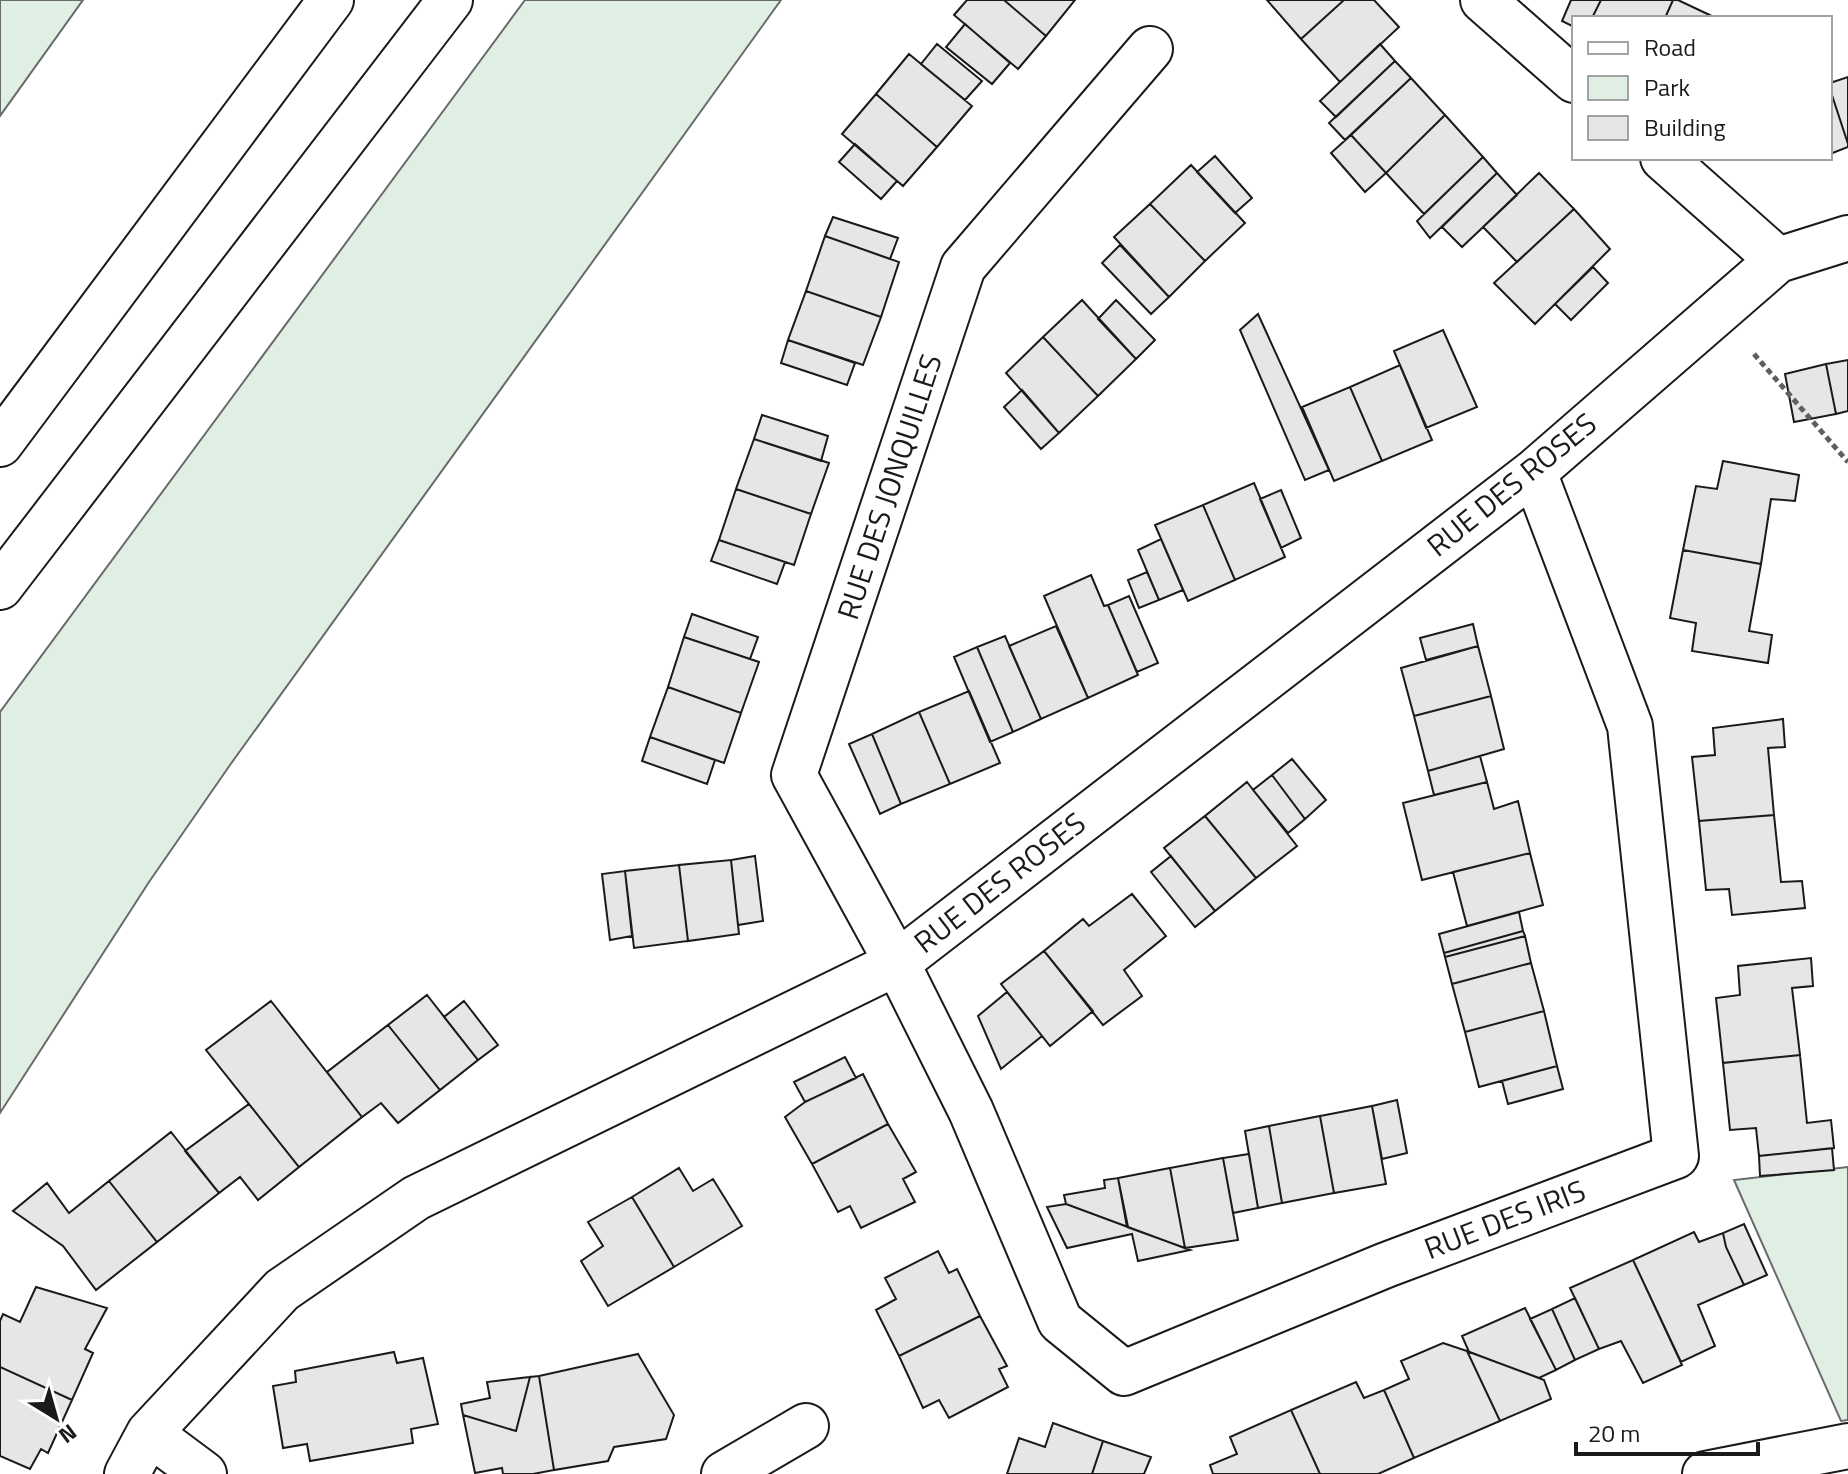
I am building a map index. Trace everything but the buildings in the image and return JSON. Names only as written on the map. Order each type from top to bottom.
[{"type":"main road","points":[[0,444],[331,0]]},
{"type":"main road","points":[[0,587],[450,0]]},
{"type":"main road","points":[[1483,0],[1572,78]]},
{"type":"main road","name":"RUE DES JONQUILLES","points":[[897,963],[794,775],[963,267],[1150,49]]},
{"type":"main road","points":[[1665,160],[1778,260]]},
{"type":"main road","name":"RUE DES ROSES","points":[[127,1474],[149,1433],[282,1290],[416,1198],[897,963],[1534,472],[1778,260],[1848,238]]},
{"type":"main road","name":"RUE DES IRIS","points":[[897,963],[971,1111],[1060,1321],[1124,1373],[1386,1265],[1676,1156],[1630,726],[1534,472]]},
{"type":"main road","points":[[724,1474],[806,1426]]},
{"type":"main road","points":[[149,1433],[204,1474]]},
{"type":"main road","points":[[1705,1474],[1848,1446]]},
{"type":"path","points":[[1717,312],[1848,462]]},
{"type":"green space","points":[[0,0],[83,0],[0,116]]},
{"type":"green space","points":[[525,0],[781,0],[230,765],[149,882],[0,1113],[0,712]]},
{"type":"green space","points":[[1848,1167],[1848,1420],[1841,1421],[1734,1180]]}]
